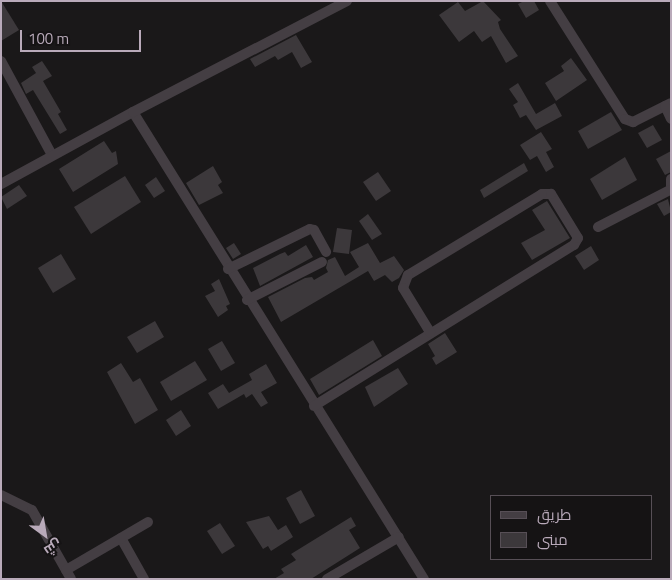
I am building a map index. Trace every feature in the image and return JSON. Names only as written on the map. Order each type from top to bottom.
[{"type":"street","points":[[1,184],[133,112],[347,1]]},
{"type":"street","points":[[550,1],[626,119],[634,122],[668,104],[671,119]]},
{"type":"street","points":[[1,61],[52,155]]},
{"type":"street","points":[[133,112],[247,300],[424,579]]},
{"type":"street","points":[[598,227],[670,190],[671,179]]},
{"type":"street","points":[[314,406],[577,242],[551,194],[542,194],[408,275],[403,288],[430,332]]},
{"type":"street","points":[[228,269],[310,229],[314,230],[326,252]]},
{"type":"street","points":[[247,300],[322,262]]},
{"type":"street","points":[[1,495],[32,510],[69,574],[148,522]]},
{"type":"street","points":[[327,579],[398,537]]},
{"type":"street","points":[[121,538],[144,579]]},
{"type":"building","points":[[1,1],[19,30],[1,41]]},
{"type":"building","points":[[483,1],[501,20],[498,22],[500,29],[518,56],[506,63],[491,36],[482,42],[474,31],[459,42],[439,15],[458,2],[465,11]]},
{"type":"building","points":[[524,1],[534,1],[539,10],[526,18],[518,4]]},
{"type":"building","points":[[296,35],[312,62],[301,68],[292,52],[278,60],[275,56],[255,67],[250,59]]},
{"type":"building","points":[[571,58],[587,80],[556,101],[545,83],[564,71],[561,66]]},
{"type":"building","points":[[42,61],[52,76],[43,81],[61,112],[58,114],[67,130],[60,134],[33,90],[26,94],[21,83],[36,73],[32,67]]},
{"type":"building","points":[[518,83],[536,114],[555,103],[562,116],[536,130],[526,115],[520,118],[513,105],[518,102],[509,89]]},
{"type":"building","points":[[611,112],[622,130],[588,149],[578,131]]},
{"type":"building","points":[[653,125],[662,140],[647,148],[638,133]]},
{"type":"building","points":[[541,132],[552,149],[546,152],[554,167],[546,172],[537,156],[530,160],[520,145]]},
{"type":"building","points":[[104,141],[112,153],[116,151],[118,164],[73,192],[59,169]]},
{"type":"building","points":[[671,151],[671,172],[665,175],[656,159]]},
{"type":"building","points":[[625,157],[637,180],[602,200],[590,179]]},
{"type":"building","points":[[524,163],[528,171],[484,198],[480,190]]},
{"type":"building","points":[[213,166],[222,182],[218,185],[223,193],[199,205],[186,183]]},
{"type":"building","points":[[378,172],[391,191],[376,201],[363,182]]},
{"type":"building","points":[[125,176],[141,202],[91,234],[74,207]]},
{"type":"building","points":[[156,177],[165,191],[154,198],[145,185]]},
{"type":"building","points":[[19,185],[27,196],[7,209],[1,197]]},
{"type":"building","points":[[668,199],[671,212],[664,216],[657,204]]},
{"type":"building","points":[[547,201],[570,238],[532,260],[521,243],[545,230],[532,210]]},
{"type":"building","points":[[368,214],[382,234],[372,240],[359,221]]},
{"type":"building","points":[[337,228],[352,230],[349,254],[333,252]]},
{"type":"building","points":[[234,243],[241,254],[233,259],[226,248]]},
{"type":"building","points":[[368,243],[380,263],[394,256],[404,270],[399,278],[392,282],[385,275],[374,281],[368,271],[281,322],[268,297],[305,278],[312,277],[314,280],[328,272],[326,268],[328,260],[335,257],[345,276],[359,267],[350,252]]},
{"type":"building","points":[[306,245],[313,257],[260,286],[253,268],[285,252],[288,256]]},
{"type":"building","points":[[591,246],[599,260],[584,270],[575,256]]},
{"type":"building","points":[[61,254],[76,279],[53,293],[38,268]]},
{"type":"building","points":[[219,279],[230,304],[226,306],[228,310],[218,317],[205,296],[215,291],[211,284]]},
{"type":"building","points":[[155,321],[164,337],[137,353],[127,337]]},
{"type":"building","points":[[445,333],[457,352],[436,365],[432,358],[435,356],[428,344]]},
{"type":"building","points":[[373,340],[382,356],[319,395],[310,379]]},
{"type":"building","points":[[222,341],[235,363],[221,371],[208,349]]},
{"type":"building","points":[[195,361],[207,380],[171,401],[160,382]]},
{"type":"building","points":[[121,363],[133,382],[140,378],[158,410],[135,424],[107,372]]},
{"type":"building","points":[[266,364],[277,383],[261,392],[268,403],[261,407],[252,394],[246,398],[244,394],[218,409],[208,393],[223,384],[229,393],[252,380],[249,374]]},
{"type":"building","points":[[398,368],[408,384],[374,407],[365,387]]},
{"type":"building","points":[[181,410],[191,426],[176,436],[166,420]]},
{"type":"building","points":[[301,490],[315,516],[300,524],[286,498]]},
{"type":"building","points":[[269,516],[278,530],[286,525],[293,537],[271,551],[268,546],[263,549],[246,522]]},
{"type":"building","points":[[351,517],[356,526],[349,530],[360,548],[311,579],[274,579],[284,573],[281,569],[296,560],[291,554]]},
{"type":"building","points":[[220,523],[235,546],[222,554],[207,531]]}]
